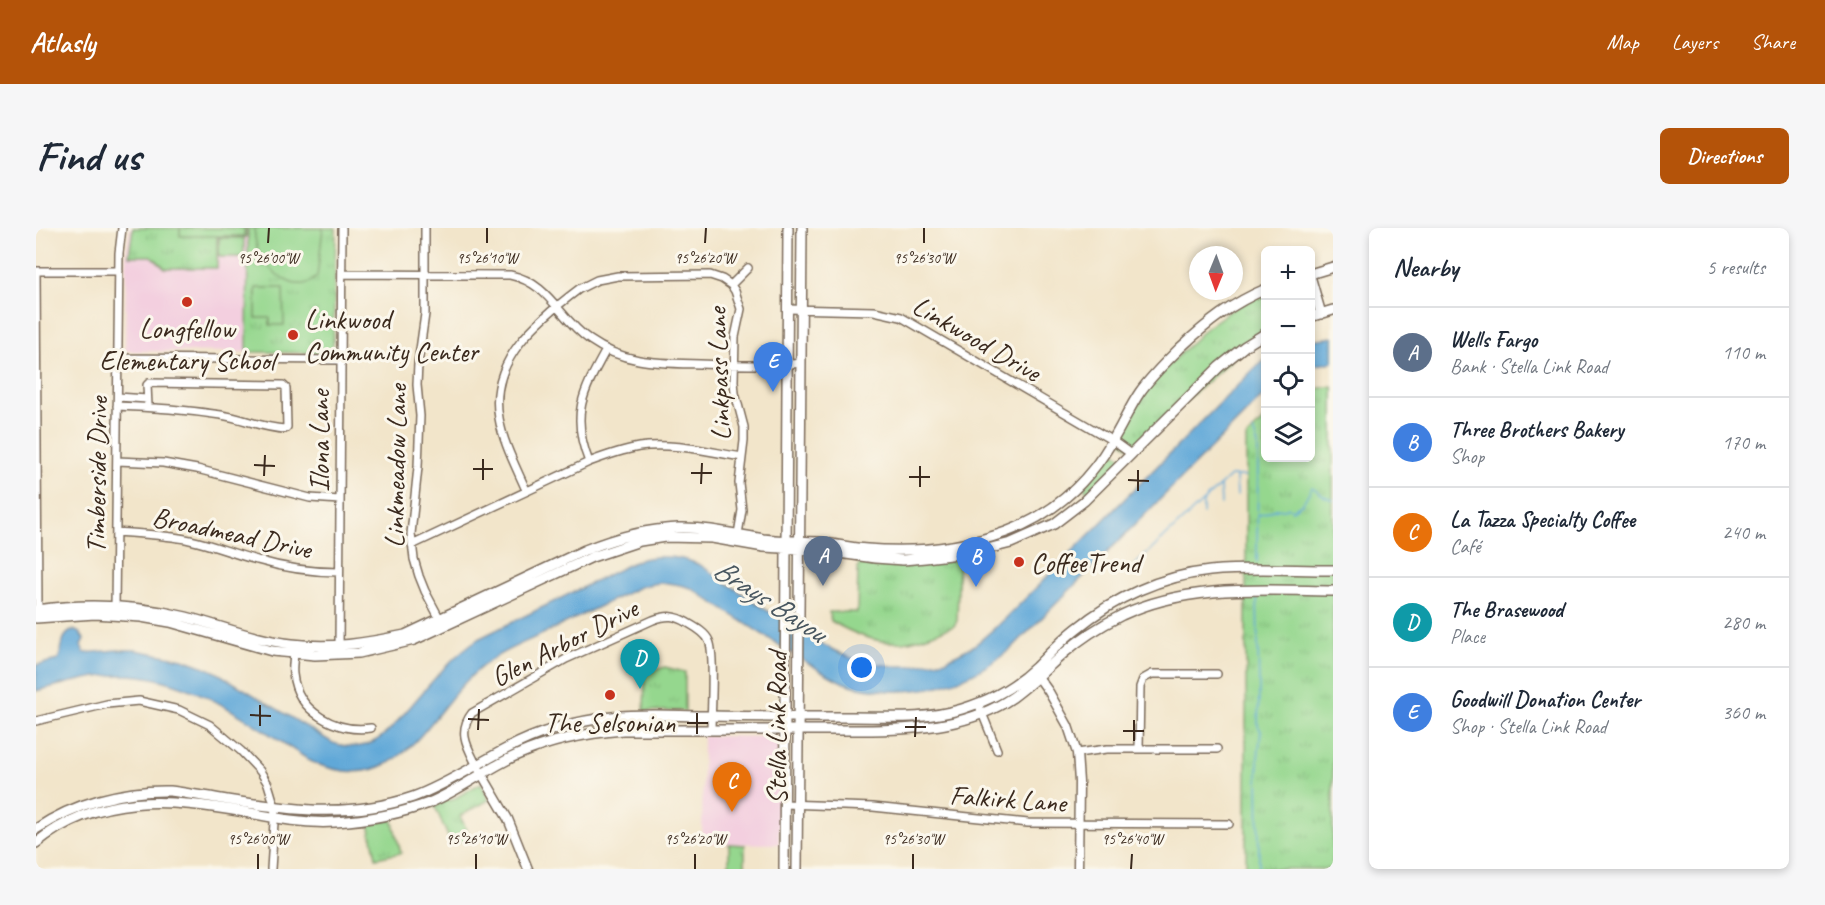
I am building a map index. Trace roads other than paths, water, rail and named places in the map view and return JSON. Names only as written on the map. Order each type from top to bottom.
[{"type":"main road","points":[[790,228],[793,244],[802,247]]},
{"type":"main road","name":"Stella Link Road","points":[[783,869],[787,309],[790,228]]},
{"type":"main road","name":"Stella Link Road","points":[[797,869],[802,228]]},
{"type":"main road","points":[[1315,274],[1333,267]]},
{"type":"main road","points":[[925,554],[1007,531],[1049,510],[1075,490],[1098,464],[1140,392],[1162,366],[1209,322],[1229,307],[1261,291]]},
{"type":"main road","points":[[1315,291],[1321,314]]},
{"type":"main road","points":[[1315,316],[1333,310]]},
{"type":"main road","points":[[37,614],[84,605],[115,610],[141,608],[294,649],[339,650],[405,635],[442,623],[615,548],[665,537],[712,538],[799,545],[817,550],[964,554],[1011,543],[1054,524],[1084,501],[1231,356],[1261,336]]},
{"type":"main road","points":[[786,420],[800,420]]},
{"type":"main road","points":[[1075,490],[1084,501]]},
{"type":"main road","points":[[442,623],[585,550],[609,540],[645,531],[678,528],[718,530],[786,545]]},
{"type":"main road","points":[[1007,531],[1011,543]]},
{"type":"main road","points":[[1242,591],[1243,570]]},
{"type":"main road","points":[[480,770],[571,737],[599,732],[622,730],[890,730],[939,726],[982,713],[1011,698],[1076,629],[1116,602],[1146,587],[1210,571],[1333,570]]},
{"type":"main road","points":[[36,843],[67,823],[131,793],[170,791],[306,811],[396,813],[447,795],[507,748],[563,727],[593,720],[633,716],[890,717],[939,714],[978,704],[999,694],[1036,673],[1085,637],[1122,615],[1140,608],[1182,595],[1206,592],[1333,591]]},
{"type":"main road","points":[[1116,602],[1122,615]]},
{"type":"main road","points":[[890,717],[890,730]]},
{"type":"main road","points":[[563,727],[571,737]]},
{"type":"main road","points":[[36,829],[75,808],[106,803],[167,801],[308,822],[334,822],[368,813]]},
{"type":"street","name":"Timberside Drive","points":[[115,610],[119,253],[122,228]]},
{"type":"street","name":"Ilona Lane","points":[[339,650],[342,228]]},
{"type":"street","name":"Linkmeadow Lane","points":[[425,228],[425,314],[418,364],[417,392],[420,437],[411,544],[419,576],[442,623]]},
{"type":"street","points":[[526,490],[501,429],[498,415],[501,379],[512,353],[528,331],[588,284],[607,277],[710,275],[731,285],[748,268]]},
{"type":"street","points":[[37,614],[36,271],[119,271]]},
{"type":"street","points":[[342,274],[520,277],[540,288],[582,334],[606,350],[626,358],[644,362],[734,365],[801,363]]},
{"type":"street","name":"Linkpass Lane","points":[[731,285],[738,297],[741,309],[735,337],[734,365],[735,393],[744,427],[739,483],[742,510],[738,534]]},
{"type":"street","name":"Linkwood Drive","points":[[787,309],[874,311],[901,317],[1113,441],[1131,454]]},
{"type":"street","points":[[589,462],[582,440],[580,409],[586,388],[606,350]]},
{"type":"street","points":[[118,358],[341,360]]},
{"type":"street","points":[[118,397],[148,403],[223,415],[268,428],[285,429],[286,427],[286,388],[283,385],[149,383],[147,385],[148,403]]},
{"type":"street","points":[[117,406],[148,403]]},
{"type":"street","points":[[411,544],[589,462],[638,447],[657,446],[742,457]]},
{"type":"street","points":[[117,461],[197,469],[300,496],[340,500]]},
{"type":"street","name":"Broadmead Drive","points":[[116,532],[160,535],[192,541],[288,568],[339,572]]},
{"type":"street","name":"Glen Arbor Drive","points":[[480,770],[468,749],[464,734],[465,723],[472,713],[566,659],[665,616],[682,620],[710,641],[711,730]]},
{"type":"street","points":[[294,649],[294,682],[299,694],[311,709],[328,722],[338,726],[354,729],[371,728]]},
{"type":"street","points":[[1036,673],[1068,726],[1077,753],[1078,869]]},
{"type":"street","points":[[1139,749],[1140,687],[1143,680],[1152,675],[1217,674]]},
{"type":"street","points":[[36,721],[118,702],[151,702],[179,710],[210,725],[241,751],[263,775],[272,794],[275,807],[272,869]]},
{"type":"street","points":[[978,704],[997,750]]},
{"type":"street","points":[[1077,753],[1107,749],[1217,749]]},
{"type":"street","points":[[480,770],[508,819],[528,869]]},
{"type":"street","name":"Falkirk Lane","points":[[784,804],[873,807],[1028,823],[1229,824]]},
{"type":"water","points":[[1333,337],[1333,362],[1315,365],[1315,339]]},
{"type":"water","points":[[1261,363],[1261,398],[1012,648],[984,668],[955,682],[906,691],[866,689],[844,683],[809,664],[691,588],[666,583],[640,587],[491,660],[464,684],[412,745],[392,761],[370,770],[344,771],[312,762],[222,705],[198,693],[148,677],[122,675],[100,677],[36,691],[36,665],[58,660],[66,635],[74,630],[84,639],[81,645],[84,653],[135,650],[183,659],[216,672],[333,743],[363,746],[388,731],[450,662],[478,639],[636,561],[660,557],[676,558],[700,565],[768,611],[848,657],[863,662],[893,666],[910,666],[946,660],[975,645],[1005,619]]},
{"type":"waterway","points":[[1253,430],[1258,445],[1257,562]]},
{"type":"waterway","points":[[1135,565],[1230,476],[1245,476]]},
{"type":"waterway","points":[[1236,477],[1237,495]]},
{"type":"waterway","points":[[1220,486],[1221,504]]},
{"type":"waterway","points":[[1257,516],[1276,509],[1284,510],[1288,507],[1292,510],[1303,503],[1312,487],[1333,500]]},
{"type":"waterway","points":[[1203,503],[1203,514]]},
{"type":"waterway","points":[[1257,598],[1258,726],[1261,731],[1258,758],[1259,869]]},
{"type":"place","name":"Longfellow Elementary School","points":[[187,302]]},
{"type":"place","name":"Linkwood Community Center","points":[[293,335]]},
{"type":"place","name":"Goodwill Donation Center","points":[[773,392]]},
{"type":"place","name":"CoffeeTrend","points":[[1019,562]]},
{"type":"place","name":"Wells Fargo","points":[[823,586]]},
{"type":"place","name":"Three Brothers Bakery","points":[[976,587]]},
{"type":"place","name":"The Brasewood","points":[[640,689]]},
{"type":"place","name":"The Selsonian","points":[[610,695]]},
{"type":"place","name":"La Tazza Specialty Coffee","points":[[732,812]]},
{"type":"water label","name":"Brays Bayou","points":[[770,600]]}]
